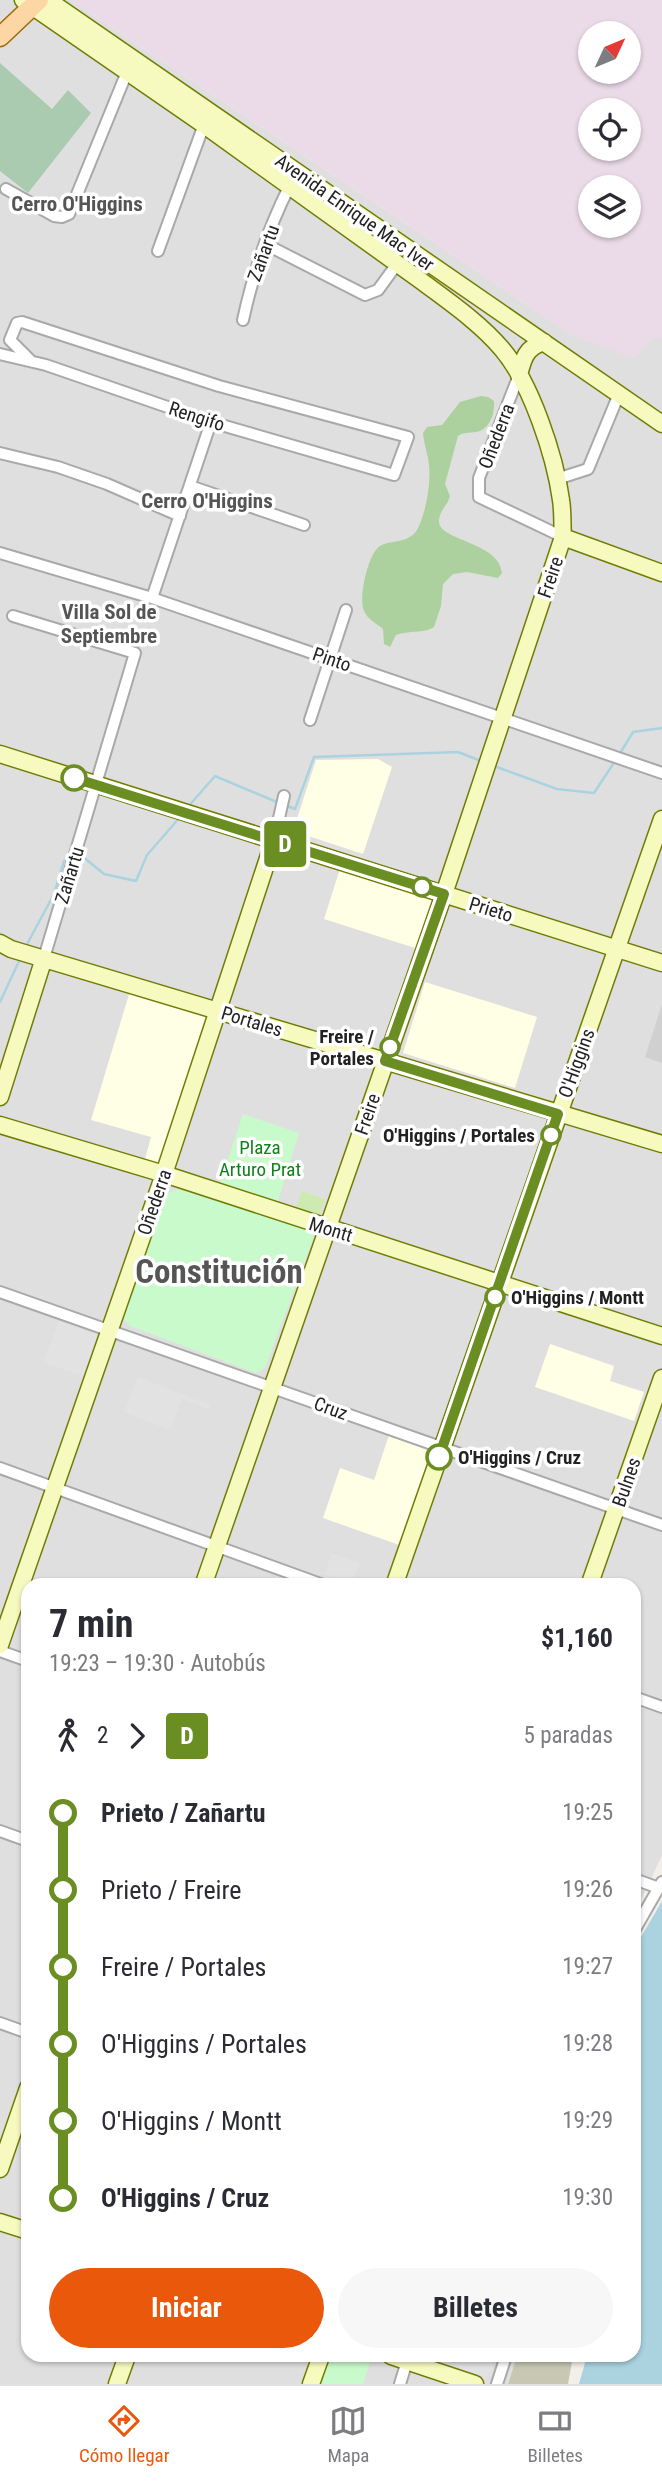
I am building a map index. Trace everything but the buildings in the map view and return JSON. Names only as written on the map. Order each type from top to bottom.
[{"type":"main road","points":[[0,37],[35,2]]},
{"type":"main road","name":"Avenida Enrique Mac Iver","points":[[35,2],[127,72],[323,190],[662,424]]},
{"type":"main road","name":"Avenida Enrique Mac Iver","points":[[35,2],[207,119],[289,187],[438,293],[490,337],[511,360],[519,375]]},
{"type":"main road","points":[[314,205],[323,190]]},
{"type":"main road","points":[[438,293],[467,289]]},
{"type":"main road","points":[[486,303],[490,337]]},
{"type":"main road","points":[[519,375],[527,352],[544,342]]},
{"type":"main road","name":"Freire","points":[[206,1578],[444,894],[563,537],[557,479],[537,414],[519,375]]},
{"type":"main road","points":[[563,537],[662,573]]},
{"type":"main road","name":"Prieto","points":[[0,754],[662,963]]},
{"type":"main road","name":"O'Higgins","points":[[397,1578],[662,819]]},
{"type":"main road","name":"Oñederra","points":[[23,1578],[164,1174],[274,840]]},
{"type":"main road","name":"Portales","points":[[4,946],[662,1144]]},
{"type":"main road","name":"Zañartu","points":[[0,1097],[40,957]]},
{"type":"main road","name":"Montt","points":[[0,1125],[164,1174],[662,1336]]},
{"type":"main road","name":"Bulnes","points":[[592,1578],[662,1378]]},
{"type":"main road","name":"Oñederra","points":[[0,1645],[21,1585]]},
{"type":"main road","points":[[0,2169],[21,2108]]},
{"type":"main road","points":[[0,2222],[21,2229]]},
{"type":"main road","points":[[117,2384],[125,2362]]},
{"type":"main road","points":[[311,2384],[319,2362]]},
{"type":"main road","points":[[410,2362],[475,2384]]},
{"type":"street","points":[[6,190],[54,216],[69,214],[127,72]]},
{"type":"street","points":[[158,251],[207,119]]},
{"type":"street","name":"Zañartu","points":[[243,320],[265,244],[289,187]]},
{"type":"street","points":[[265,244],[365,295],[378,290],[397,264]]},
{"type":"street","name":"Rengifo","points":[[0,354],[30,360],[211,422],[394,475],[408,437],[219,386],[22,322],[17,323],[10,340],[30,360]]},
{"type":"street","name":"Oñederra","points":[[519,375],[479,478],[479,497],[563,537]]},
{"type":"street","points":[[557,479],[588,469],[619,394]]},
{"type":"street","points":[[152,598],[211,422]]},
{"type":"street","points":[[0,453],[58,467],[107,484],[180,516]]},
{"type":"street","points":[[190,486],[304,525]]},
{"type":"street","name":"Pinto","points":[[0,553],[152,598],[662,773]]},
{"type":"street","points":[[310,720],[346,610]]},
{"type":"street","name":"Zañartu","points":[[13,616],[135,653],[79,844],[40,957]]},
{"type":"street","name":"Oñederra","points":[[274,840],[284,796]]},
{"type":"street","name":"Cruz","points":[[0,1292],[662,1525]]},
{"type":"street","points":[[0,1468],[304,1578]]},
{"type":"street","points":[[0,1651],[21,1658]]},
{"type":"street","points":[[641,1699],[662,1707]]},
{"type":"street","points":[[0,1831],[21,1838]]},
{"type":"street","points":[[641,1881],[660,1885],[641,1919]]},
{"type":"street","points":[[0,2023],[21,2030]]},
{"type":"street","points":[[400,2384],[407,2362]]},
{"type":"street","points":[[497,2384],[504,2362]]},
{"type":"shaded area","points":[[0,0],[71,0],[575,337],[662,338],[662,1855],[641,1900],[641,1578],[21,1578],[21,2362],[515,2362],[508,2384],[0,2384]]},
{"type":"shaded area","points":[[71,0],[662,0],[662,338],[652,339],[634,358],[575,337]]},
{"type":"shaded area","points":[[0,63],[52,109],[68,90],[91,113],[28,193],[0,171]]},
{"type":"shaded area","points":[[378,759],[392,767],[363,854],[293,831],[316,760]]},
{"type":"shaded area","points":[[340,869],[433,896],[415,948],[324,919]]},
{"type":"shaded area","points":[[425,982],[537,1017],[515,1088],[403,1053]]},
{"type":"shaded area","points":[[130,991],[210,1015],[162,1163],[145,1159],[151,1137],[91,1120]]},
{"type":"shaded area","points":[[662,1004],[662,1063],[645,1057]]},
{"type":"shaded area","points":[[59,1321],[102,1337],[88,1377],[43,1363]]},
{"type":"shaded area","points":[[550,1344],[614,1366],[610,1381],[644,1392],[634,1421],[535,1387]]},
{"type":"shaded area","points":[[138,1377],[210,1405],[209,1410],[182,1399],[170,1430],[124,1412]]},
{"type":"shaded area","points":[[389,1435],[434,1449],[402,1546],[323,1518],[340,1468],[374,1480]]},
{"type":"shaded area","points":[[332,1553],[359,1563],[354,1578],[324,1575]]},
{"type":"shaded area","points":[[431,2362],[494,2362],[490,2376],[482,2381]]},
{"type":"shaded area","points":[[515,2362],[572,2362],[568,2384],[508,2384]]},
{"type":"green space","points":[[481,396],[494,401],[491,418],[484,429],[458,436],[445,484],[450,496],[439,521],[441,528],[448,533],[491,554],[502,573],[498,578],[467,572],[453,574],[443,584],[441,606],[434,627],[396,635],[390,647],[384,644],[383,629],[370,619],[362,605],[368,566],[380,546],[411,537],[421,521],[429,480],[423,433],[427,427],[442,425],[460,402]]},
{"type":"green space","name":"Plaza Arturo Prat","points":[[243,1114],[299,1133],[278,1201],[220,1183]]},
{"type":"green space","points":[[178,1189],[310,1229],[314,1237],[265,1368],[256,1373],[130,1326],[123,1318],[166,1194]]},
{"type":"green space","points":[[302,1191],[325,1199],[319,1216],[296,1207]]},
{"type":"green space","points":[[328,2362],[370,2362],[363,2384],[320,2384]]},
{"type":"water","points":[[662,1901],[662,2384],[579,2384],[585,2362],[641,2362],[641,1937]]},
{"type":"waterway","points":[[619,755],[633,732],[662,728]]},
{"type":"waterway","points":[[285,805],[295,809],[314,757],[458,752],[481,761]]},
{"type":"waterway","points":[[494,766],[557,789],[594,793],[615,761]]},
{"type":"waterway","points":[[187,808],[215,776],[279,803]]},
{"type":"waterway","points":[[76,858],[82,856],[104,874],[136,881],[147,855],[181,816]]},
{"type":"waterway","points":[[25,948],[54,894],[64,861],[70,859]]},
{"type":"waterway","points":[[0,1002],[21,957]]},
{"type":"bus line","name":"D","points":[[74,778],[444,894],[385,1061],[558,1114],[439,1457]]},
{"type":"place","name":"Freire / Portales","points":[[390,1047]]},
{"type":"place","name":"O'Higgins / Portales","points":[[551,1135]]},
{"type":"place","name":"O'Higgins / Montt","points":[[495,1297]]},
{"type":"place","name":"O'Higgins / Cruz","points":[[439,1457]]},
{"type":"district","name":"Cerro O'Higgins","points":[[77,204]]},
{"type":"district","name":"Cerro O'Higgins","points":[[207,501]]},
{"type":"district","name":"Villa Sol de Septiembre","points":[[109,624]]},
{"type":"district","name":"Constitución","points":[[219,1271]]}]
